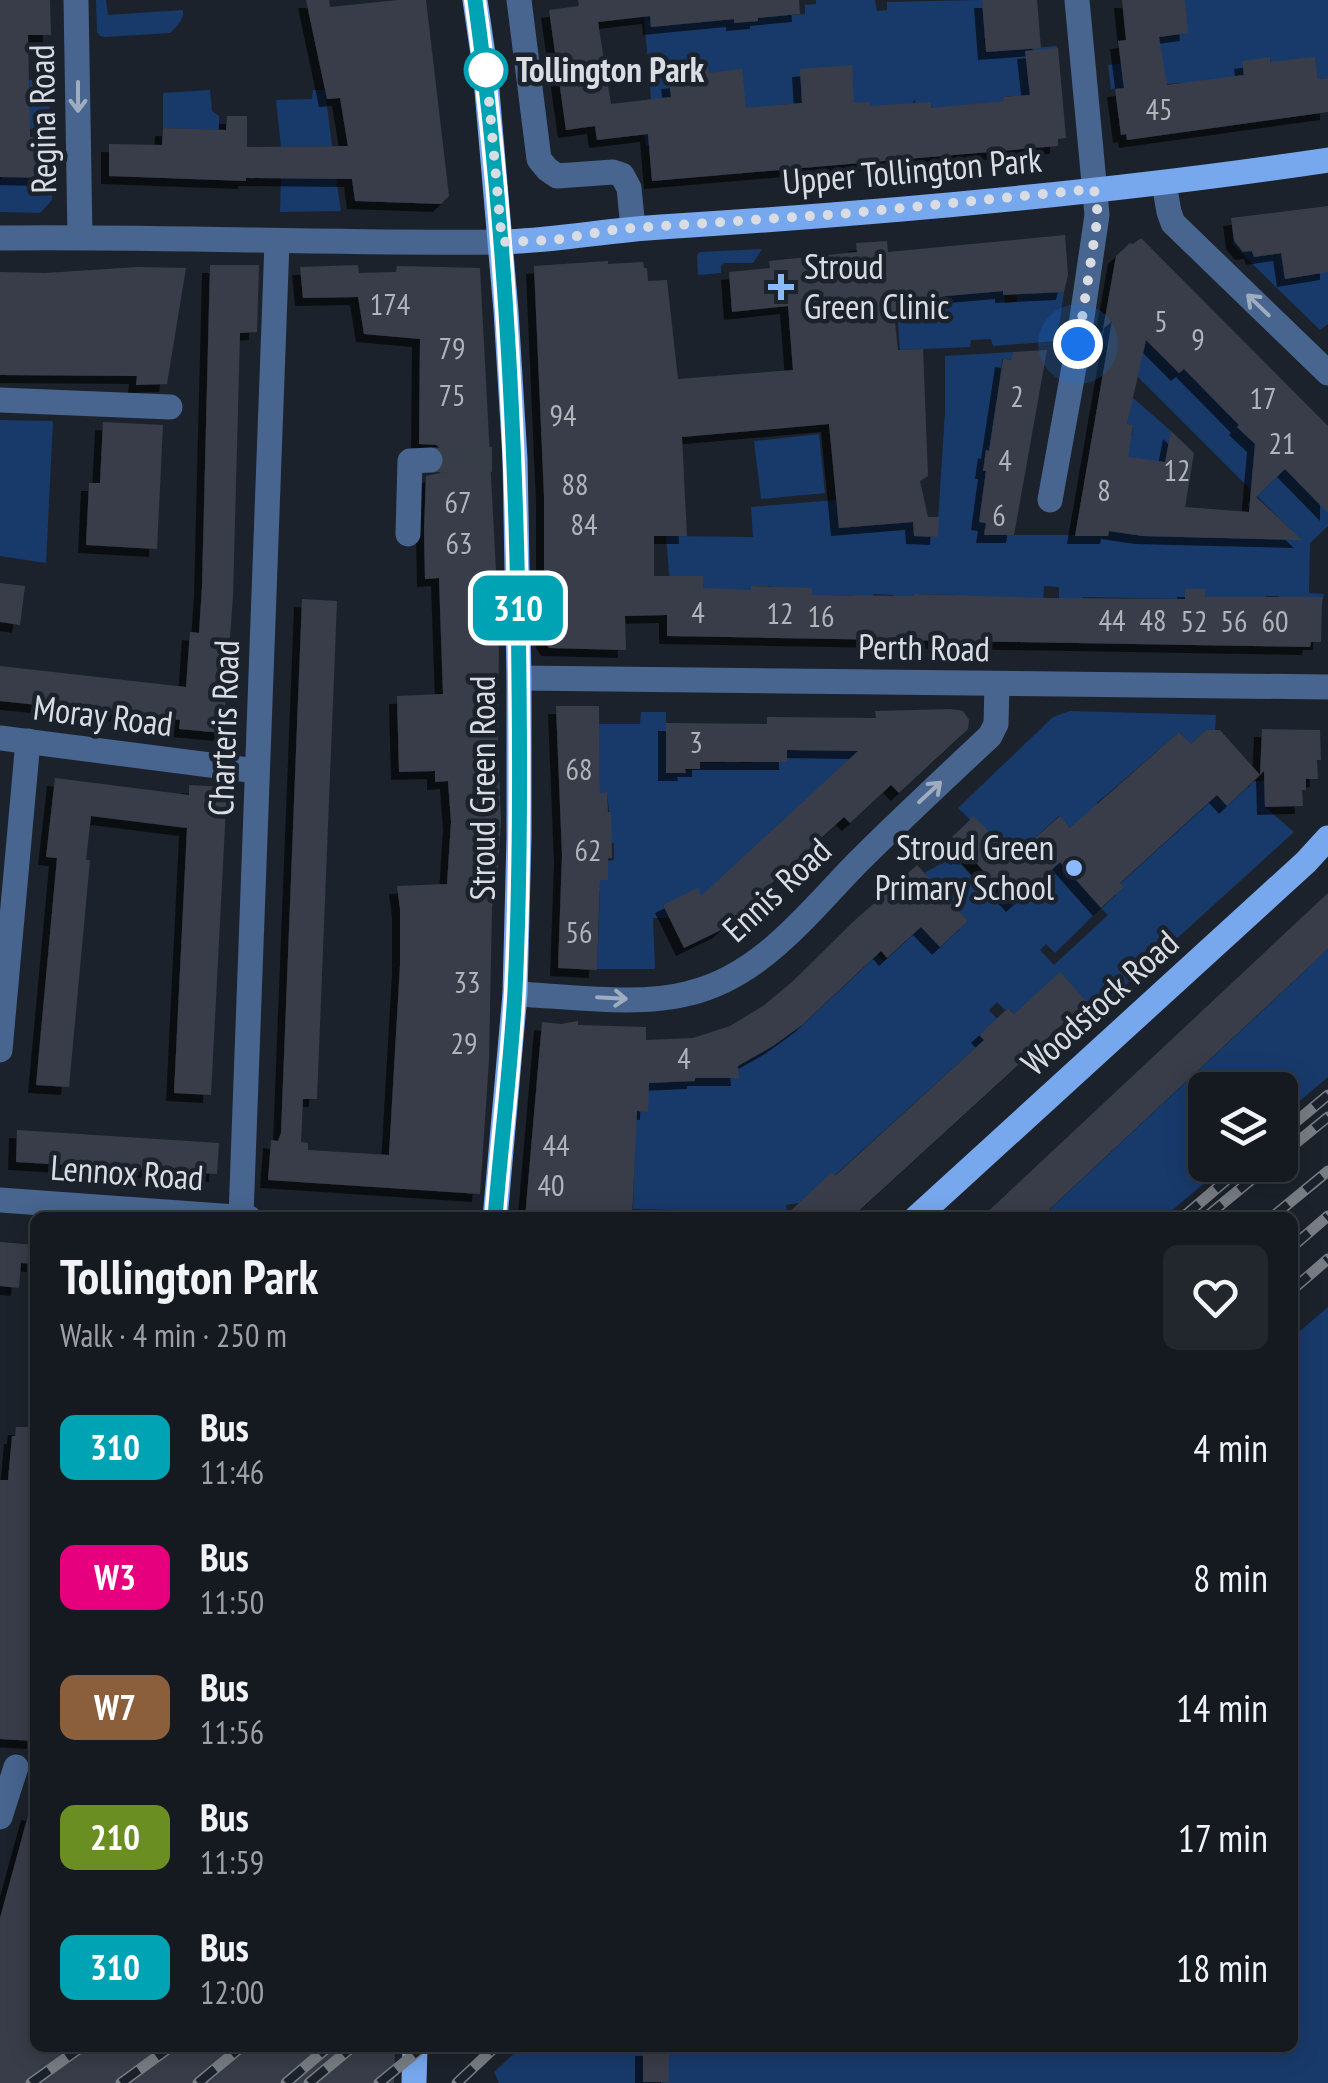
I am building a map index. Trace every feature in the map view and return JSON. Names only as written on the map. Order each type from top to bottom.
[{"type":"main road","name":"Stroud Green Road","points":[[475,0],[486,68],[502,242],[515,458],[519,678],[515,994],[496,1212]]},
{"type":"main road","name":"Upper Tollington Park","points":[[502,242],[1164,183],[1328,160]]},
{"type":"main road","name":"Woodstock Road","points":[[923,1212],[1328,838]]},
{"type":"main road","points":[[414,2083],[415,2052]]},
{"type":"street","name":"Regina Road","points":[[76,0],[80,237]]},
{"type":"street","points":[[519,0],[540,159],[557,176],[622,174],[629,188],[633,228]]},
{"type":"street","points":[[1050,500],[1098,215],[1077,0]]},
{"type":"street","points":[[1164,183],[1173,223],[1328,374]]},
{"type":"street","points":[[0,238],[502,242]]},
{"type":"street","name":"Charteris Road","points":[[245,1212],[276,242]]},
{"type":"street","points":[[0,400],[170,407]]},
{"type":"street","points":[[408,534],[410,460],[430,460]]},
{"type":"street","name":"Perth Road","points":[[519,678],[1328,687]]},
{"type":"street","name":"Ennis Road","points":[[515,994],[650,1000],[718,985],[744,970],[802,920],[990,736],[997,716],[997,684]]},
{"type":"street","name":"Moray Road","points":[[0,738],[257,771]]},
{"type":"street","points":[[0,1050],[28,741]]},
{"type":"street","name":"Lennox Road","points":[[0,1200],[109,1212]]},
{"type":"street","points":[[0,1817],[17,1766]]},
{"type":"shaded area","points":[[96,0],[106,0],[108,15],[183,10],[183,14],[170,33],[105,37],[97,32]]},
{"type":"shaded area","points":[[816,0],[875,0],[877,11],[887,10],[887,2],[982,0],[983,8],[1005,38],[984,39],[985,52],[1057,46],[1062,94],[1014,102],[1013,96],[1004,97],[1004,101],[996,102],[997,116],[932,121],[931,103],[916,104],[914,99],[913,103],[871,113],[870,102],[792,113],[791,104],[780,105],[646,146],[640,101],[651,99],[644,16],[791,6],[792,15],[805,14],[805,5],[816,4]],"holes":[[[708,67],[671,99],[669,81],[681,80],[681,70]]]},
{"type":"shaded area","points":[[1185,0],[1328,0],[1328,78],[1318,79],[1315,58],[1274,83],[1270,58],[1246,88],[1179,83],[1111,89],[1108,65],[1141,61]]},
{"type":"shaded area","points":[[49,79],[50,128],[17,129],[16,104],[30,103],[29,80]]},
{"type":"shaded area","points":[[210,90],[212,111],[219,116],[219,130],[163,128],[163,93]]},
{"type":"shaded area","points":[[313,90],[325,90],[332,146],[281,147],[276,100],[312,99]]},
{"type":"shaded area","points":[[3,177],[52,178],[52,200],[40,213],[0,212]]},
{"type":"shaded area","points":[[281,178],[336,178],[341,211],[280,212]]},
{"type":"shaded area","points":[[1234,241],[1243,252],[1280,248],[1286,279],[1328,252],[1328,324],[1320,330],[1232,244]]},
{"type":"shaded area","points":[[762,249],[753,263],[724,263],[721,273],[698,275],[700,252]]},
{"type":"shaded area","points":[[894,269],[914,311],[938,309],[938,298],[946,296],[944,282],[1002,277],[1005,303],[1017,302],[1017,294],[1064,292],[1057,341],[993,346],[991,339],[971,340],[970,347],[900,350]]},
{"type":"shaded area","points":[[1120,313],[1179,373],[1184,368],[1241,423],[1238,427],[1293,460],[1306,490],[1319,504],[1328,496],[1328,526],[1310,543],[1309,593],[1324,594],[1322,605],[1279,596],[1205,597],[1205,589],[1185,589],[1185,599],[1083,597],[1082,609],[1059,609],[1059,587],[1044,586],[1043,609],[955,608],[955,595],[914,594],[913,607],[893,607],[893,595],[873,594],[872,607],[851,595],[812,595],[770,586],[751,586],[751,602],[729,602],[729,589],[703,590],[670,584],[666,536],[753,537],[751,507],[836,500],[839,528],[893,524],[905,441],[914,535],[937,537],[945,356],[1013,352],[1011,360],[1002,359],[1001,371],[1010,372],[1006,391],[998,390],[996,401],[1004,404],[996,452],[986,451],[983,470],[993,472],[991,480],[985,480],[979,521],[986,523],[984,535],[1108,535],[1129,458],[1122,456],[1132,435],[1133,426],[1127,424],[1132,397],[1171,431],[1152,536],[1294,533],[1101,340],[1103,329]]},
{"type":"shaded area","points":[[0,420],[53,421],[46,563],[0,556]]},
{"type":"shaded area","points":[[819,434],[825,493],[761,499],[754,441]]},
{"type":"shaded area","points":[[1070,711],[1216,715],[1215,730],[1206,730],[1191,744],[1179,732],[1097,803],[1103,810],[1076,834],[1059,816],[1037,836],[1101,908],[1124,887],[1115,878],[1168,839],[1212,789],[1227,805],[1249,782],[1273,780],[1265,807],[1294,832],[1096,1012],[1060,973],[1014,1014],[997,1002],[989,1010],[997,1019],[979,1035],[984,1040],[801,1206],[786,1205],[787,1212],[633,1209],[635,1146],[616,1145],[596,1109],[647,1111],[649,1083],[738,1078],[738,1066],[812,1015],[877,954],[884,961],[921,927],[940,946],[968,921],[924,873],[954,857],[996,902],[1005,895],[1014,904],[1036,884],[958,808],[1053,717]],"holes":[[[1101,908],[1108,915],[1054,965],[1040,950],[1046,944],[1055,953]]]},
{"type":"shaded area","points":[[641,712],[666,712],[666,773],[699,769],[700,763],[726,763],[726,756],[738,757],[739,763],[753,763],[754,756],[767,762],[787,762],[787,750],[876,739],[710,907],[663,905],[669,918],[653,918],[655,969],[597,969],[600,891],[596,890],[607,861],[614,860],[614,843],[599,844],[611,827],[607,793],[600,793],[599,724],[640,724]]},
{"type":"shaded area","points":[[1328,948],[1328,1077],[1298,1103],[1298,1072],[1195,1072]]},
{"type":"shaded area","points":[[1188,1079],[1188,1182],[1206,1182],[1170,1212],[1045,1212]]},
{"type":"shaded area","points":[[1328,1307],[1328,2083],[499,2083],[494,2072],[516,2052],[1298,2052],[1298,1333]]},
{"type":"building","points":[[0,0],[50,0],[51,35],[28,35],[30,137],[47,138],[47,152],[52,152],[52,178],[0,177]]},
{"type":"building","points":[[306,0],[329,0],[330,7],[426,0],[449,196],[441,204],[355,201],[352,179],[246,181],[109,176],[109,144],[162,145],[163,128],[226,130],[227,116],[247,116],[247,147],[348,146],[340,98],[327,99]]},
{"type":"building","points":[[578,0],[799,0],[800,14],[758,21],[734,23],[734,19],[651,27],[650,16],[598,22],[611,104],[671,97],[669,81],[681,80],[681,70],[708,67],[709,73],[742,69],[746,108],[802,103],[800,69],[852,65],[854,103],[870,102],[871,106],[931,102],[931,108],[1004,101],[1003,97],[1030,95],[1025,51],[1058,48],[1066,138],[1058,139],[1058,146],[652,181],[648,134],[597,140],[595,126],[566,130],[549,10],[579,6]]},
{"type":"building","points":[[982,0],[1037,0],[1041,48],[986,52]]},
{"type":"building","points":[[1122,0],[1185,0],[1188,33],[1159,37],[1167,85],[1244,75],[1242,61],[1315,57],[1318,79],[1328,78],[1328,112],[1127,140],[1126,134],[1121,135],[1115,89],[1124,88],[1118,41],[1126,40]]},
{"type":"building","points":[[1328,206],[1328,272],[1285,279],[1281,253],[1254,257],[1252,251],[1243,252],[1234,241],[1231,218]]},
{"type":"building","points":[[1065,235],[1068,275],[1064,292],[1003,295],[1003,291],[946,296],[938,298],[939,309],[894,313],[898,350],[923,349],[928,476],[920,481],[928,517],[939,517],[938,537],[914,536],[913,522],[839,528],[829,424],[682,437],[687,536],[654,536],[654,576],[703,576],[703,588],[812,588],[812,595],[1185,599],[1185,589],[1205,589],[1205,597],[1322,597],[1321,642],[1311,642],[1310,647],[667,636],[667,615],[625,616],[626,650],[549,648],[544,640],[544,496],[534,266],[643,262],[648,281],[667,280],[678,379],[793,370],[788,306],[732,312],[729,272],[770,268],[769,261],[857,252],[856,243],[887,241],[888,252]]},
{"type":"building","points":[[1141,238],[1328,426],[1328,513],[1285,469],[1256,497],[1302,540],[1143,536],[1109,531],[1108,536],[1075,536],[1112,321],[1103,329],[1116,256]],"holes":[[[1146,340],[1179,373],[1184,369],[1255,444],[1249,512],[1185,507],[1194,453],[1171,431],[1165,462],[1128,457],[1133,425],[1127,424]]]},
{"type":"building","points":[[210,265],[259,265],[257,332],[240,333],[233,596],[223,733],[179,729],[180,720],[0,701],[0,666],[186,687],[190,632],[199,633],[202,587]]},
{"type":"building","points":[[358,265],[359,273],[396,272],[397,266],[480,268],[499,629],[501,821],[492,907],[489,1060],[480,1194],[268,1180],[271,1140],[278,1141],[281,1133],[302,599],[337,601],[317,1099],[303,1099],[301,1142],[308,1143],[308,1150],[389,1155],[400,965],[397,886],[447,884],[451,822],[448,781],[435,782],[435,771],[399,772],[397,696],[443,694],[439,578],[425,579],[424,531],[426,476],[440,473],[446,458],[436,445],[419,444],[420,339],[364,334],[358,297],[303,298],[300,267]]},
{"type":"building","points":[[186,268],[167,384],[136,385],[137,376],[0,375],[0,272]]},
{"type":"building","points":[[1047,350],[1014,535],[984,535],[986,523],[979,522],[983,471],[1003,359],[1011,360],[1013,352]]},
{"type":"building","points":[[103,422],[163,425],[157,549],[86,545],[89,483],[100,483]]},
{"type":"building","points":[[0,583],[25,586],[20,625],[0,622]]},
{"type":"building","points":[[556,706],[599,706],[600,793],[607,792],[611,812],[612,858],[608,858],[608,880],[600,880],[597,970],[558,968],[562,855]]},
{"type":"building","points":[[875,711],[963,711],[969,720],[968,729],[899,793],[891,785],[850,823],[844,817],[721,930],[684,948],[663,905],[698,888],[701,896],[858,751],[787,750],[787,762],[700,762],[700,769],[666,773],[666,723],[767,724],[767,717],[876,718]]},
{"type":"building","points":[[1262,729],[1320,730],[1318,779],[1306,779],[1303,806],[1265,807],[1264,771],[1260,775]]},
{"type":"building","points":[[1206,730],[1220,730],[1260,775],[1227,806],[1217,795],[1120,883],[1124,887],[1101,908],[1060,862],[1014,904],[952,837],[974,816],[1013,858],[1060,816],[1070,828],[1179,732],[1191,744]]},
{"type":"building","points":[[55,778],[189,795],[189,785],[227,787],[211,1095],[174,1093],[187,828],[91,816],[69,1087],[36,1085],[57,858],[46,857]]},
{"type":"building","points":[[917,865],[968,921],[940,947],[921,927],[887,958],[881,951],[802,1025],[738,1066],[739,1078],[649,1083],[648,1112],[637,1111],[632,1212],[526,1212],[542,1022],[646,1027],[646,1040],[693,1038],[730,1026],[763,1006]]},
{"type":"building","points":[[1328,893],[1328,948],[1196,1072],[1188,1072],[1188,1080],[1046,1212],[987,1212]]},
{"type":"building","points":[[1060,972],[1087,1002],[858,1212],[789,1212],[832,1172],[835,1176],[984,1040],[979,1035],[1008,1008],[1014,1014]]},
{"type":"building","points":[[17,1130],[219,1143],[217,1174],[16,1162]]},
{"type":"building","points":[[0,1242],[30,1245],[30,1264],[21,1263],[19,1288],[0,1286]]},
{"type":"building","points":[[16,1427],[30,1427],[30,1741],[0,1739],[0,1480],[8,1480]]},
{"type":"building","points":[[30,1812],[30,2052],[395,2052],[394,2083],[0,2083],[0,1918]]},
{"type":"building","points":[[643,2052],[669,2052],[669,2082],[643,2082]]},
{"type":"tunnel","points":[[430,460],[515,459]]},
{"type":"railway","points":[[1298,1120],[1328,1095]]},
{"type":"railway","points":[[1298,1141],[1328,1117]]},
{"type":"railway","points":[[1278,1212],[1328,1171]]},
{"type":"railway","points":[[1189,1212],[1224,1182]]},
{"type":"railway","points":[[1212,1212],[1248,1182]]},
{"type":"railway","points":[[1298,1242],[1328,1216]]},
{"type":"railway","points":[[1298,1285],[1328,1259]]},
{"type":"railway","points":[[31,2083],[74,2052]]},
{"type":"railway","points":[[121,2083],[164,2052]]},
{"type":"railway","points":[[198,2083],[235,2052]]},
{"type":"railway","points":[[286,2083],[322,2052]]},
{"type":"railway","points":[[309,2083],[346,2052]]},
{"type":"railway","points":[[379,2083],[417,2052]]},
{"type":"railway","points":[[457,2083],[490,2052]]},
{"type":"bus line","name":"310","points":[[475,0],[498,196],[515,458],[519,837],[515,994],[496,1212]]},
{"type":"place","name":"Tollington Park","points":[[486,70]]},
{"type":"place","name":"Stroud Green Clinic","points":[[781,287]]},
{"type":"place","name":"Stroud Green Primary School","points":[[1074,868]]},
{"type":"route","points":[[486,70],[502,242],[1094,189],[1098,215],[1078,344]]}]
